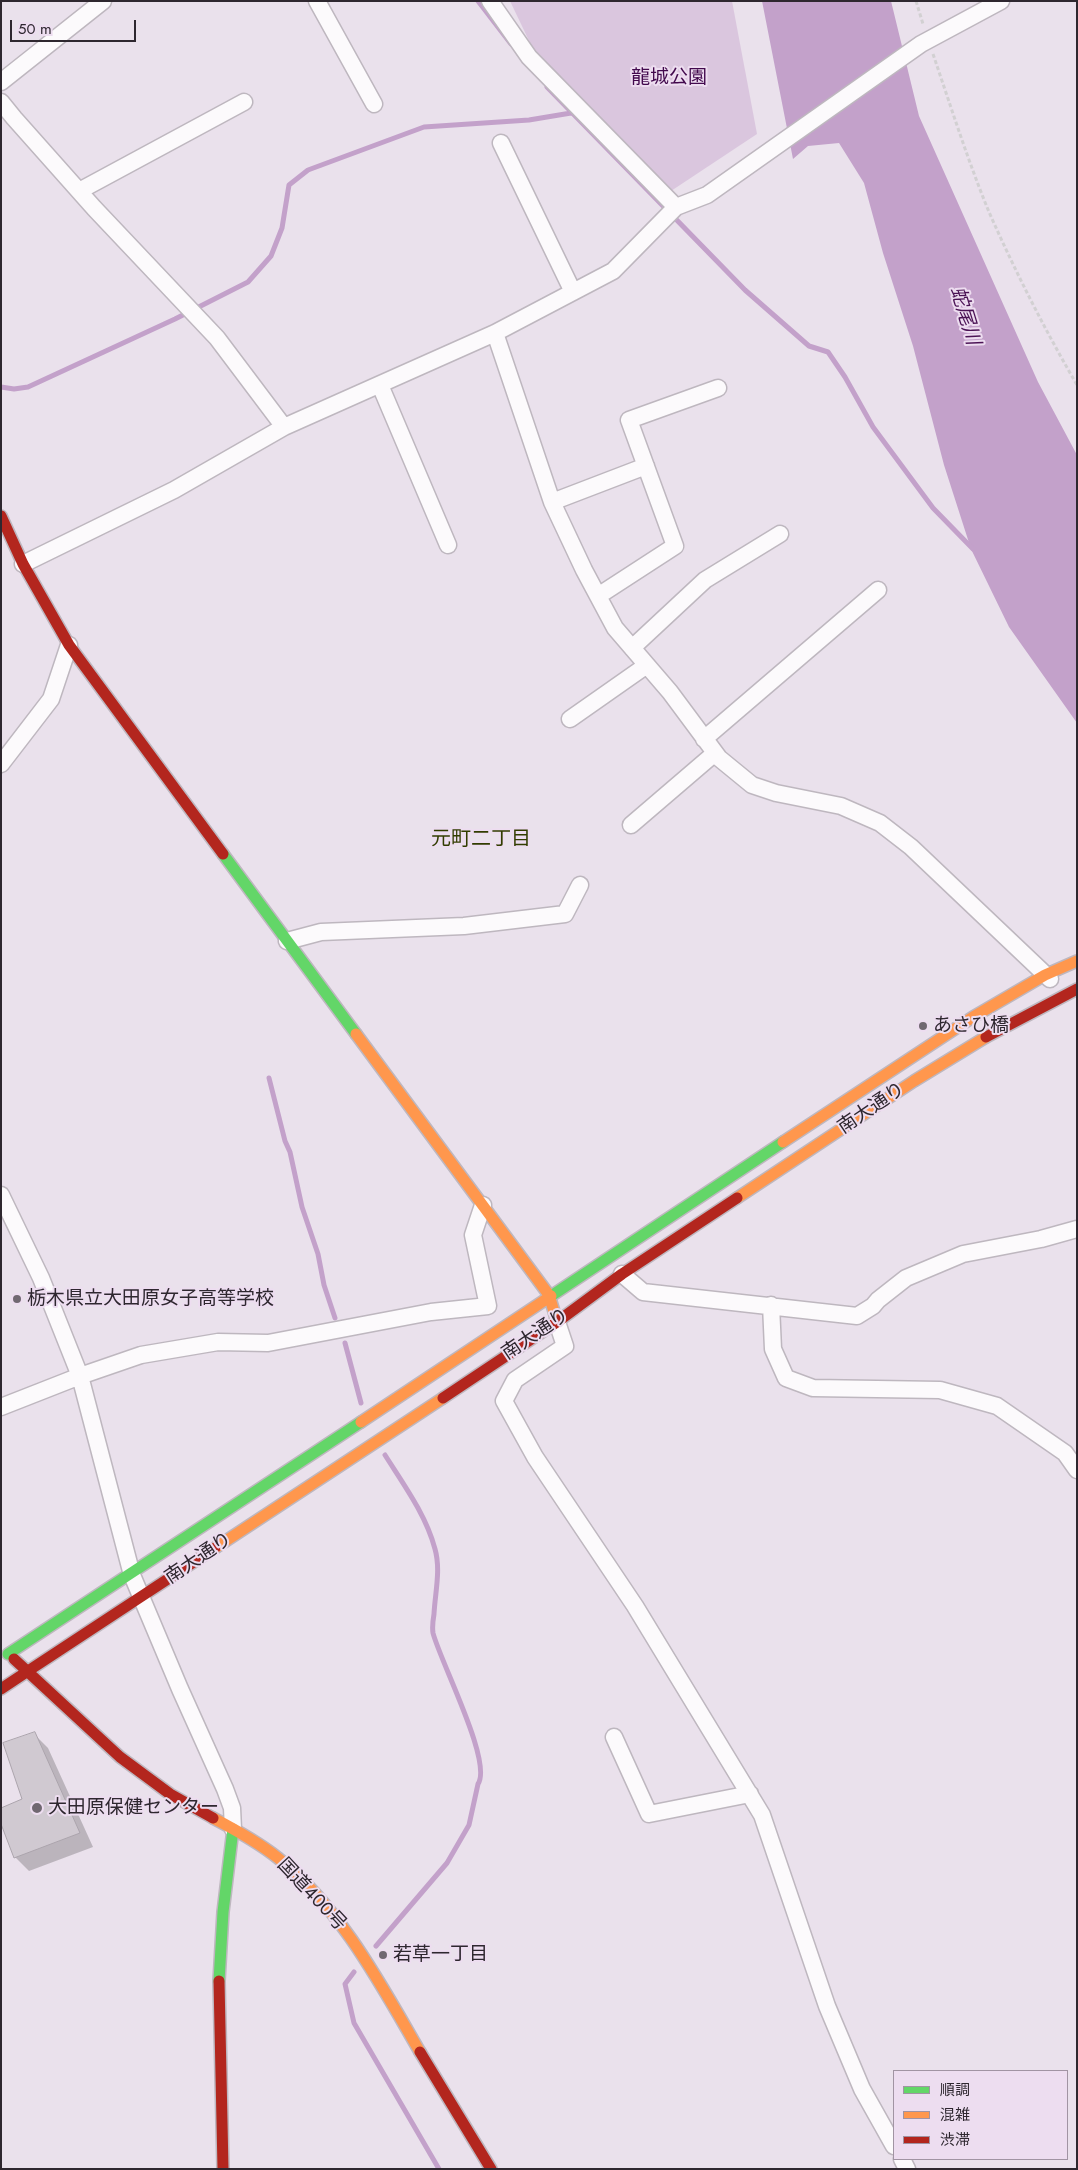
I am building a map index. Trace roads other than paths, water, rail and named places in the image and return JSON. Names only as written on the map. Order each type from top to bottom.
[{"type":"main road","points":[[1,516],[23,564],[69,645],[549,1296],[557,1322]]},
{"type":"main road","name":"南大通り","points":[[4,1654],[132,1575],[972,1016],[1045,976],[1077,961]]},
{"type":"main road","name":"南大通り","points":[[1,1689],[557,1322],[622,1274],[914,1081],[984,1038],[1075,994]]},
{"type":"main road","name":"国道400号","points":[[4,1654],[28,1671],[99,1740],[128,1763],[158,1786],[276,1856],[315,1893],[337,1918],[363,1957],[491,2169]]},
{"type":"main road","points":[[220,2168],[219,1980],[223,1912],[233,1829]]},
{"type":"street","points":[[1,82],[103,1]]},
{"type":"street","points":[[316,1],[374,104]]},
{"type":"street","points":[[490,1],[528,57],[676,207]]},
{"type":"street","points":[[23,564],[174,490],[284,427],[495,333],[613,271],[676,207],[707,195],[925,42],[1002,1]]},
{"type":"street","points":[[1,102],[79,191],[217,338],[284,427]]},
{"type":"street","points":[[79,191],[244,102]]},
{"type":"street","points":[[501,143],[573,292]]},
{"type":"street","points":[[495,333],[552,502],[598,596],[615,628],[647,665],[715,753],[752,784],[776,793],[841,806],[880,823],[911,847],[1045,976],[1075,994]]},
{"type":"street","points":[[380,385],[448,545]]},
{"type":"street","points":[[598,596],[675,546],[630,420],[718,388]]},
{"type":"street","points":[[552,502],[646,466]]},
{"type":"street","points":[[632,648],[705,580],[780,534]]},
{"type":"street","points":[[704,739],[878,590]]},
{"type":"street","points":[[1,764],[51,698],[69,645]]},
{"type":"street","points":[[570,719],[647,665]]},
{"type":"street","points":[[631,825],[715,753]]},
{"type":"street","points":[[287,941],[322,932],[464,926],[565,914],[580,885]]},
{"type":"street","points":[[1,1195],[41,1278],[80,1376],[132,1575],[140,1598],[225,1789],[232,1808],[233,1829]]},
{"type":"street","points":[[1,1407],[80,1376],[141,1355],[218,1342],[268,1343],[431,1312],[488,1306],[473,1235],[482,1205]]},
{"type":"street","points":[[622,1274],[643,1292],[857,1316],[873,1306],[906,1278],[963,1254],[1077,1229]]},
{"type":"street","points":[[771,1305],[773,1348],[786,1378],[813,1388],[940,1390],[996,1406],[1065,1453],[1077,1470]]},
{"type":"street","points":[[557,1322],[565,1346],[515,1380],[504,1401],[535,1457],[635,1606],[762,1815],[827,2006],[862,2089],[893,2144]]},
{"type":"street","points":[[614,1737],[649,1814],[750,1794]]},
{"type":"water","name":"蛇尾川","points":[[762,1],[891,1],[919,116],[1038,382],[1077,455],[1077,723],[1009,627],[971,549],[944,465],[913,346],[883,253],[864,183],[839,143],[808,146],[793,159]]},
{"type":"waterway","points":[[478,1],[511,44]]},
{"type":"waterway","points":[[547,87],[745,290],[809,346],[828,352],[845,377],[873,427],[933,508],[973,549]]},
{"type":"waterway","points":[[1,387],[14,389],[28,387],[175,319],[248,282],[271,256],[282,228],[289,185],[308,170],[424,127],[529,120],[571,113]]},
{"type":"waterway","points":[[269,1078],[285,1141],[290,1152],[302,1207],[318,1254],[324,1285],[335,1318]]},
{"type":"waterway","points":[[345,1343],[361,1403]]},
{"type":"waterway","points":[[376,1946],[447,1863],[469,1825],[481,1772],[472,1734],[433,1633],[438,1573],[435,1549],[420,1512],[385,1455]]},
{"type":"waterway","points":[[354,1972],[345,1984],[354,2023],[439,2169]]},
{"type":"place","name":"あさひ橋","points":[[923,1026]]},
{"type":"place","name":"栃木県立大田原女子高等学校","points":[[17,1299]]},
{"type":"place","name":"大田原保健センター","points":[[37,1808]]},
{"type":"place","name":"若草一丁目","points":[[383,1955]]},
{"type":"district","name":"元町二丁目","points":[[481,840]]},
{"type":"park label","name":"龍城公園","points":[[669,78]]}]
